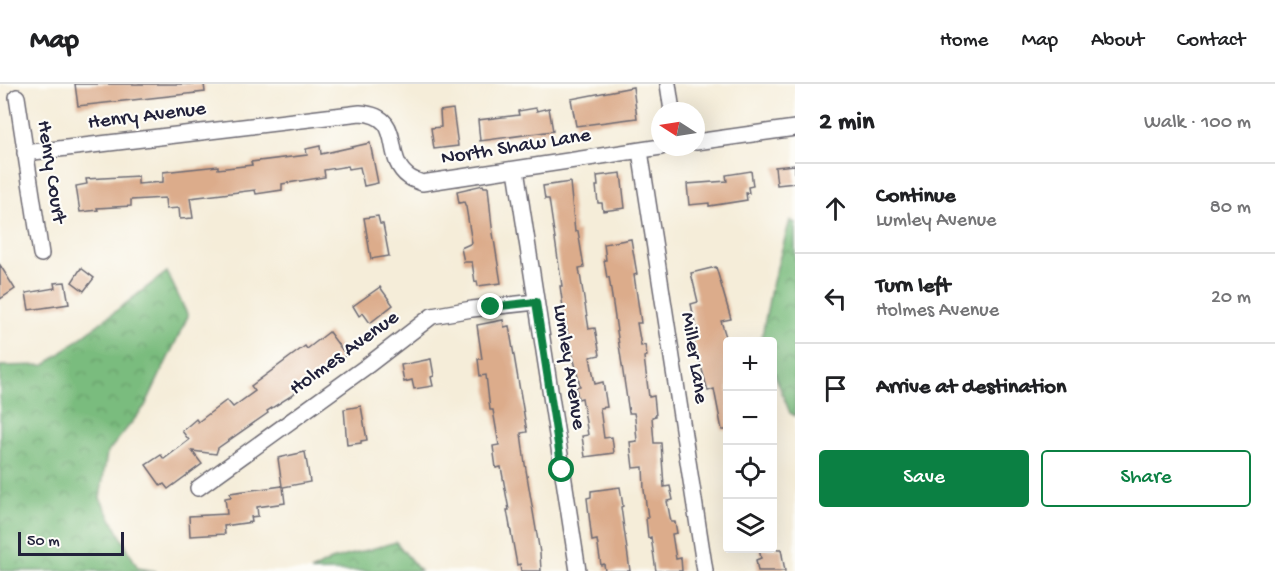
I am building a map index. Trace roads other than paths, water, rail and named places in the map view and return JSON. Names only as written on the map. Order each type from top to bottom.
[{"type":"street","points":[[668,84],[671,102]]},
{"type":"street","name":"Henry Court","points":[[16,97],[42,254]]},
{"type":"street","name":"Henry Avenue","points":[[25,153],[360,113],[372,114],[390,128],[394,150]]},
{"type":"street","points":[[705,141],[795,128]]},
{"type":"street","name":"North Shaw Lane","points":[[394,150],[399,165],[410,178],[422,183],[651,149]]},
{"type":"street","name":"Miller Lane","points":[[640,151],[705,571]]},
{"type":"street","name":"Lumley Avenue","points":[[516,170],[578,571]]},
{"type":"street","name":"Holmes Avenue","points":[[198,488],[432,316],[536,302]]}]
